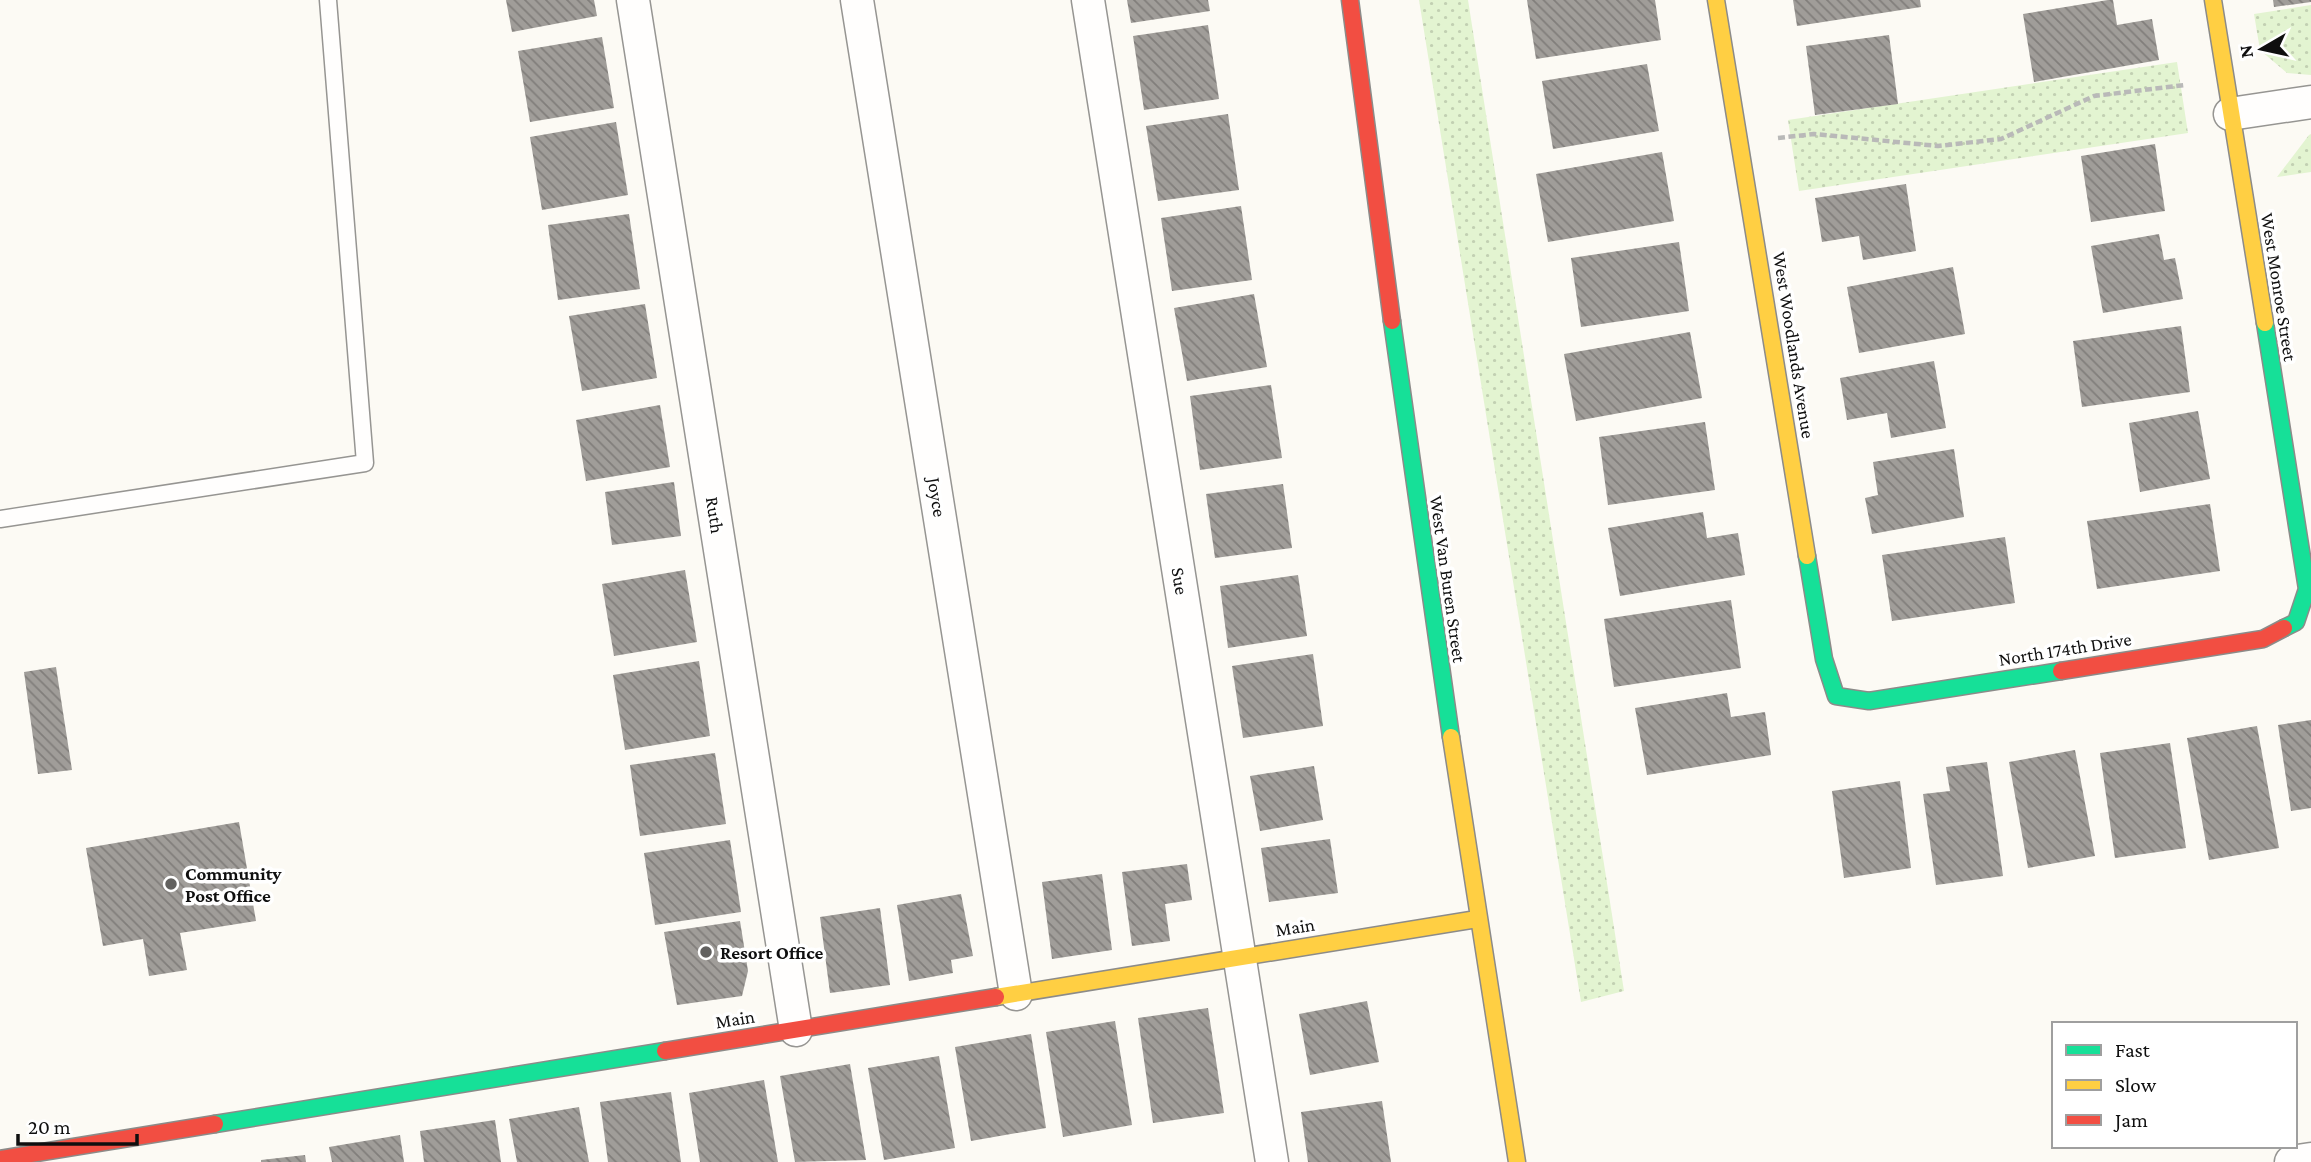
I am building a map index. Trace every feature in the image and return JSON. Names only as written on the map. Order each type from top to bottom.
[{"type":"street","name":"Ruth","points":[[633,0],[796,1030]]},
{"type":"street","name":"Joyce","points":[[858,0],[1016,994]]},
{"type":"street","name":"Sue","points":[[1088,0],[1272,1162]]},
{"type":"street","name":"West Van Buren Street","points":[[1350,0],[1405,426],[1477,919],[1517,1162]]},
{"type":"street","name":"West Woodlands Avenue","points":[[1716,0],[1824,659],[1836,696]]},
{"type":"street","name":"West Monroe Street","points":[[2213,0],[2306,589],[2296,622]]},
{"type":"street","points":[[2230,114],[2311,102]]},
{"type":"street","name":"North 174th Drive","points":[[1836,696],[1869,701],[2263,639],[2296,622]]},
{"type":"street","name":"Main","points":[[0,1159],[1477,919]]},
{"type":"street","points":[[2291,1162],[2311,1159]]},
{"type":"lane","points":[[0,519],[365,463],[328,0]]},
{"type":"path","points":[[1739,143],[1814,134],[1938,146],[2000,139],[2094,96],[2185,85]]},
{"type":"green space","points":[[1419,0],[1468,0],[1624,991],[1581,1002]]},
{"type":"green space","points":[[2311,5],[2311,75],[2287,73],[2260,50],[2254,14]]},
{"type":"green space","points":[[2177,62],[2188,133],[1799,191],[1788,120]]},
{"type":"green space","points":[[2311,134],[2311,172],[2277,177],[2309,135]]},
{"type":"building","points":[[506,0],[594,0],[597,16],[512,32]]},
{"type":"building","points":[[1127,0],[1208,0],[1210,11],[1131,23]]},
{"type":"building","points":[[1527,0],[1655,0],[1661,40],[1536,59]]},
{"type":"building","points":[[1793,0],[1920,0],[1921,7],[1797,26]]},
{"type":"building","points":[[2113,0],[2117,25],[2152,19],[2159,60],[2034,82],[2023,14]]},
{"type":"building","points":[[2273,0],[2311,0],[2311,2],[2274,7]]},
{"type":"building","points":[[1208,25],[1219,99],[1144,110],[1133,36]]},
{"type":"building","points":[[1889,35],[1898,104],[1815,115],[1806,46]]},
{"type":"building","points":[[602,37],[614,108],[530,122],[518,51]]},
{"type":"building","points":[[1647,64],[1659,131],[1553,149],[1542,81]]},
{"type":"building","points":[[1228,114],[1239,190],[1158,201],[1146,126]]},
{"type":"building","points":[[616,122],[628,195],[542,210],[530,137]]},
{"type":"building","points":[[2155,144],[2165,211],[2091,222],[2081,156]]},
{"type":"building","points":[[1662,152],[1674,221],[1548,242],[1536,174]]},
{"type":"building","points":[[1906,184],[1916,251],[1863,260],[1859,236],[1822,242],[1815,198]]},
{"type":"building","points":[[1241,206],[1252,280],[1172,291],[1161,218]]},
{"type":"building","points":[[629,214],[640,289],[558,300],[548,225]]},
{"type":"building","points":[[2159,234],[2164,260],[2175,258],[2183,299],[2103,313],[2091,246]]},
{"type":"building","points":[[1679,242],[1689,311],[1581,327],[1571,258]]},
{"type":"building","points":[[1953,267],[1965,334],[1859,353],[1847,287]]},
{"type":"building","points":[[1254,294],[1267,367],[1187,381],[1174,308]]},
{"type":"building","points":[[645,304],[657,378],[582,391],[569,316]]},
{"type":"building","points":[[2181,326],[2190,392],[2082,407],[2073,341]]},
{"type":"building","points":[[1690,332],[1702,398],[1576,421],[1564,354]]},
{"type":"building","points":[[1934,361],[1946,428],[1891,438],[1887,413],[1847,420],[1840,378]]},
{"type":"building","points":[[1271,385],[1282,458],[1200,470],[1190,396]]},
{"type":"building","points":[[660,405],[670,467],[586,481],[576,420]]},
{"type":"building","points":[[2198,411],[2210,479],[2140,492],[2129,423]]},
{"type":"building","points":[[1705,422],[1715,490],[1608,505],[1599,437]]},
{"type":"building","points":[[1954,449],[1964,517],[1872,534],[1865,498],[1878,495],[1873,462]]},
{"type":"building","points":[[674,482],[681,536],[612,545],[605,492]]},
{"type":"building","points":[[1283,484],[1292,548],[1215,558],[1206,494]]},
{"type":"building","points":[[2210,504],[2220,571],[2097,589],[2087,521]]},
{"type":"building","points":[[1703,512],[1707,538],[1738,533],[1745,575],[1620,596],[1608,528]]},
{"type":"building","points":[[2005,537],[2015,603],[1892,621],[1882,555]]},
{"type":"building","points":[[685,570],[697,642],[614,656],[602,584]]},
{"type":"building","points":[[1298,575],[1307,636],[1228,648],[1220,586]]},
{"type":"building","points":[[1731,600],[1741,668],[1614,687],[1604,619]]},
{"type":"building","points":[[1313,654],[1323,726],[1243,738],[1232,666]]},
{"type":"building","points":[[699,661],[710,736],[625,750],[613,675]]},
{"type":"building","points":[[56,667],[72,770],[38,774],[24,672]]},
{"type":"building","points":[[1727,693],[1731,717],[1765,712],[1771,755],[1647,775],[1635,708]]},
{"type":"building","points":[[2311,720],[2311,808],[2291,811],[2278,725]]},
{"type":"building","points":[[2257,726],[2279,848],[2209,860],[2187,738]]},
{"type":"building","points":[[2170,743],[2186,848],[2115,858],[2100,753]]},
{"type":"building","points":[[2075,750],[2095,856],[2028,868],[2009,762]]},
{"type":"building","points":[[715,753],[726,824],[640,836],[630,765]]},
{"type":"building","points":[[1987,762],[2003,876],[1936,885],[1923,794],[1950,791],[1946,767]]},
{"type":"building","points":[[1314,766],[1323,820],[1260,831],[1250,776]]},
{"type":"building","points":[[1900,781],[1911,868],[1844,878],[1832,791]]},
{"type":"building","name":"Community Post Office","points":[[239,822],[256,921],[180,933],[187,970],[149,976],[143,939],[103,946],[86,848]]},
{"type":"building","points":[[1330,839],[1338,893],[1269,902],[1261,848]]},
{"type":"building","points":[[730,840],[741,912],[655,925],[644,853]]},
{"type":"building","points":[[1187,864],[1192,900],[1165,904],[1170,941],[1132,946],[1122,872]]},
{"type":"building","points":[[1102,874],[1112,950],[1052,959],[1042,882]]},
{"type":"building","points":[[961,894],[973,956],[951,960],[953,973],[909,981],[897,905]]},
{"type":"building","points":[[880,908],[890,985],[830,993],[820,917]]},
{"type":"building","name":"Resort Office","points":[[740,921],[748,971],[742,996],[677,1005],[664,932]]},
{"type":"building","points":[[1367,1001],[1379,1062],[1310,1075],[1299,1014]]},
{"type":"building","points":[[1208,1008],[1224,1113],[1153,1123],[1138,1018]]},
{"type":"building","points":[[1115,1021],[1132,1125],[1063,1137],[1046,1032]]},
{"type":"building","points":[[1031,1034],[1046,1128],[971,1141],[955,1047]]},
{"type":"building","points":[[939,1056],[955,1148],[884,1160],[868,1068]]},
{"type":"building","points":[[850,1064],[866,1160],[795,1162],[780,1076]]},
{"type":"building","points":[[764,1080],[778,1162],[700,1162],[689,1093]]},
{"type":"building","points":[[671,1092],[681,1162],[608,1162],[600,1102]]},
{"type":"building","points":[[1382,1101],[1391,1162],[1308,1162],[1301,1112]]},
{"type":"building","points":[[579,1107],[589,1162],[517,1162],[509,1119]]},
{"type":"building","points":[[495,1120],[501,1162],[424,1162],[420,1131]]},
{"type":"building","points":[[400,1135],[404,1162],[332,1162],[329,1147]]},
{"type":"building","points":[[305,1155],[306,1162],[261,1162],[261,1160]]},
{"type":"traffic: fast","points":[[1392,321],[1451,737]]},
{"type":"traffic: fast","points":[[2265,323],[2307,589],[2296,622],[2284,628]]},
{"type":"traffic: fast","points":[[1807,556],[1824,659],[1836,696],[1869,701],[2061,671]]},
{"type":"traffic: fast","points":[[215,1124],[665,1051]]},
{"type":"traffic: slow","points":[[1716,0],[1807,556]]},
{"type":"traffic: slow","points":[[2213,0],[2265,323]]},
{"type":"traffic: slow","points":[[1451,737],[1517,1162]]},
{"type":"traffic: slow","points":[[996,997],[1477,919]]},
{"type":"traffic: jam","points":[[1350,0],[1392,321]]},
{"type":"traffic: jam","points":[[2061,671],[2263,639],[2284,628]]},
{"type":"traffic: jam","points":[[665,1051],[996,997]]},
{"type":"traffic: jam","points":[[0,1159],[215,1124]]},
{"type":"place","name":"Community Post Office","points":[[171,884]]},
{"type":"place","name":"Resort Office","points":[[706,952]]}]
